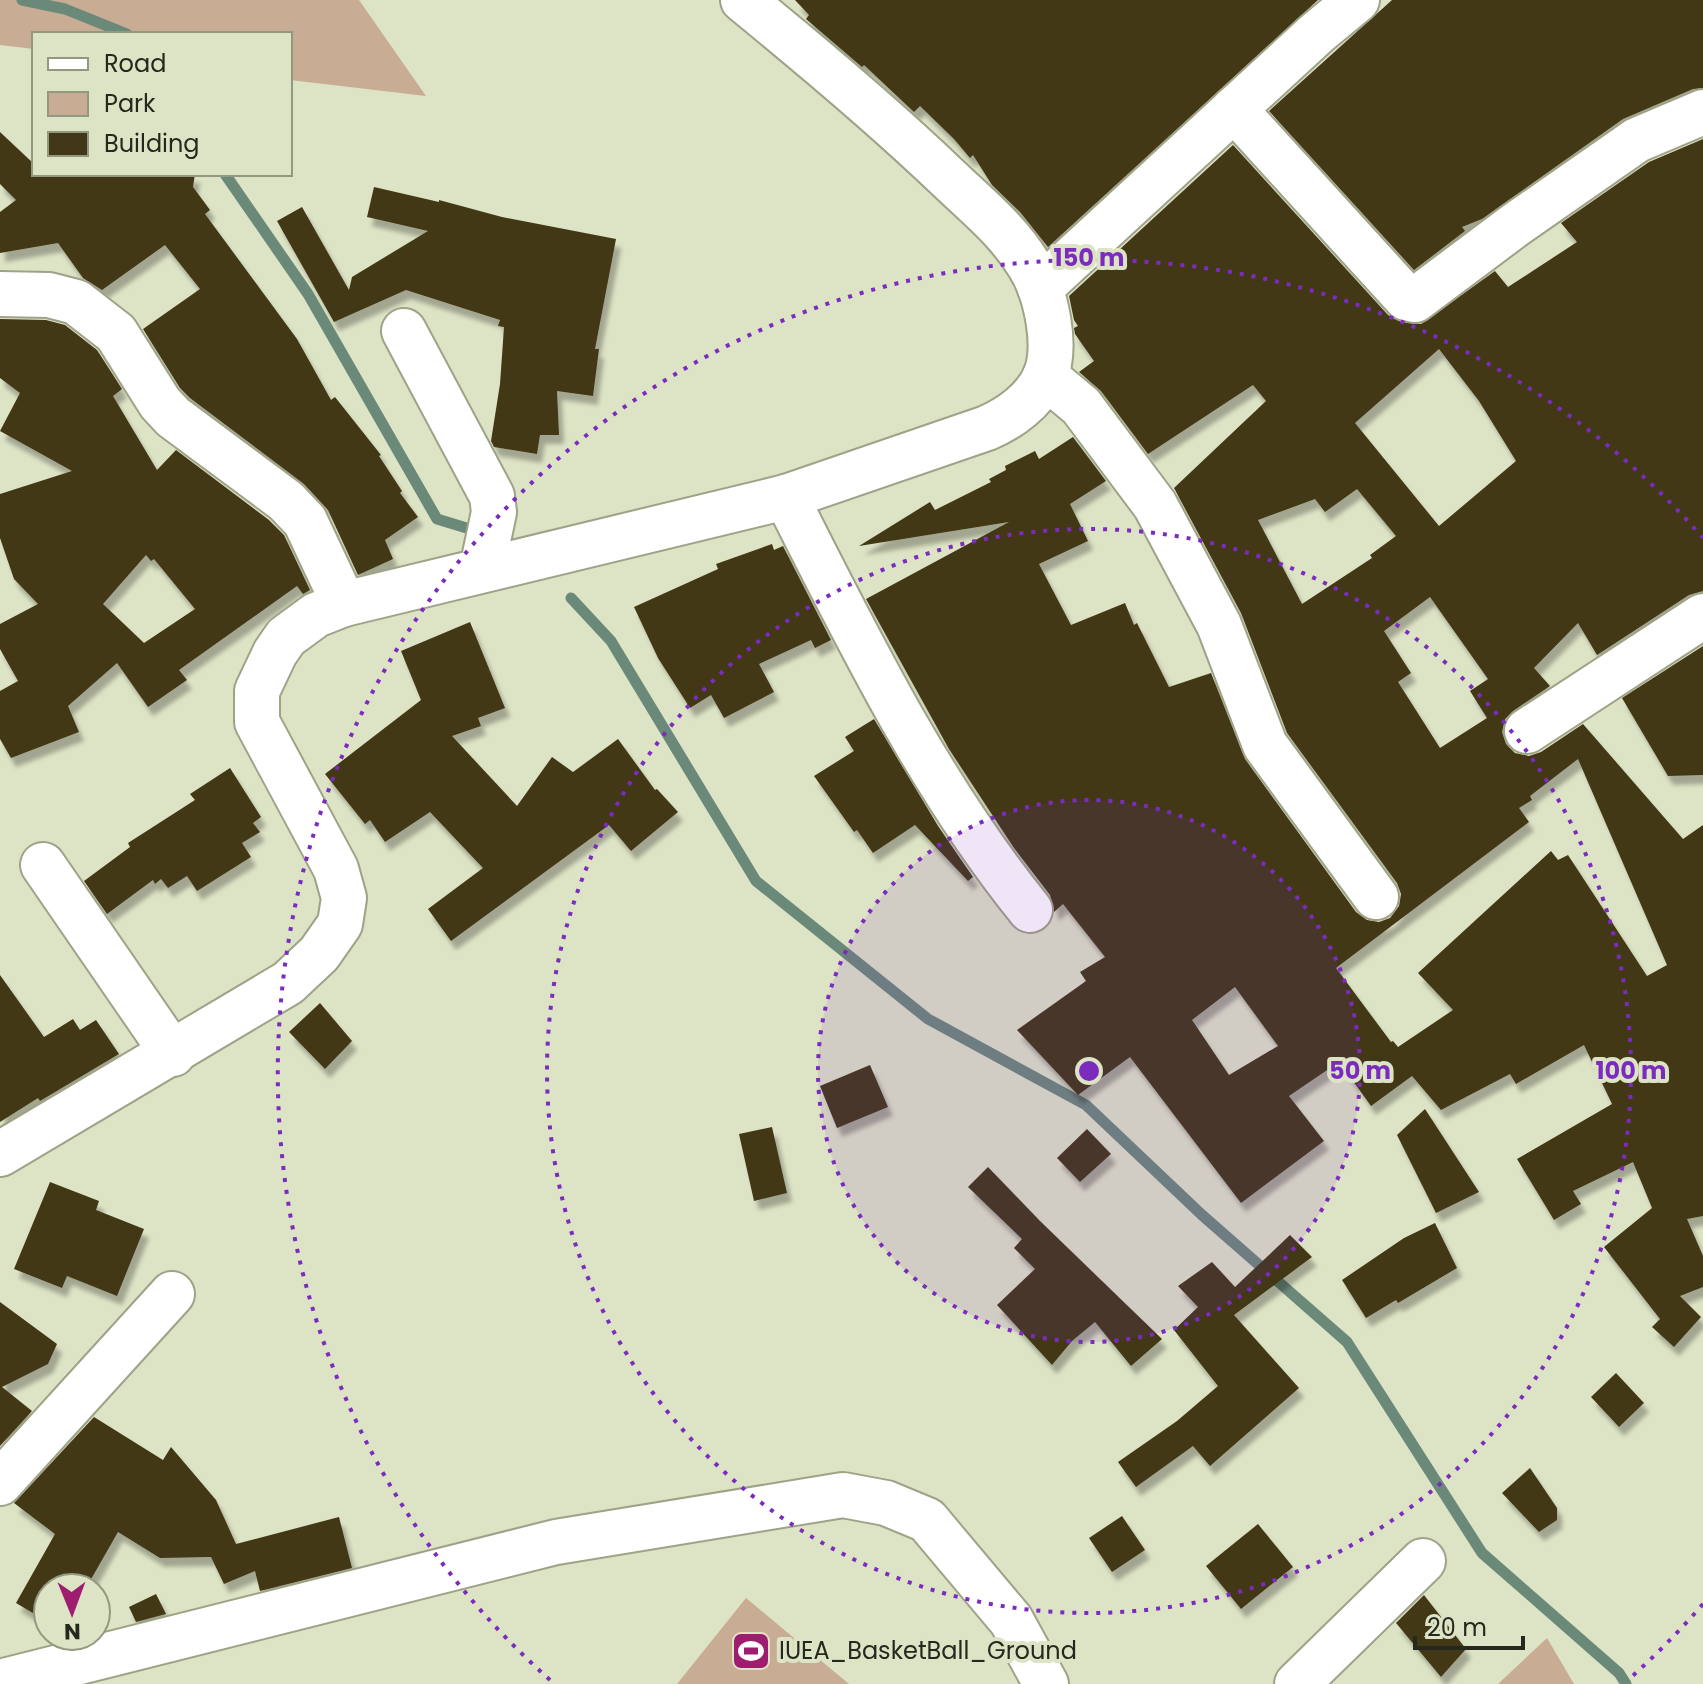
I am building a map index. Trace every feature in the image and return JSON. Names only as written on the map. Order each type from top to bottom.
[{"type":"street","points":[[0,1154],[288,983],[319,954],[340,924],[344,898],[336,869],[257,722],[257,691],[286,637],[316,615],[344,604],[786,497],[1011,417],[1045,376],[1049,350],[1048,316],[1029,264],[1004,230],[868,102],[743,0]]},
{"type":"street","points":[[1040,288],[1357,0]]},
{"type":"street","points":[[1234,109],[1406,298],[1415,300],[1637,140],[1703,112]]},
{"type":"street","points":[[0,294],[49,295],[76,302],[116,333],[160,403],[173,417],[286,501],[305,521],[344,604]]},
{"type":"street","points":[[404,331],[492,496],[494,512],[482,569]]},
{"type":"street","points":[[1045,376],[1081,406],[1155,505],[1219,625],[1265,745],[1376,897]]},
{"type":"street","points":[[786,497],[858,639],[955,808],[1030,910]]},
{"type":"street","points":[[1527,731],[1703,616]]},
{"type":"street","points":[[43,865],[173,1054]]},
{"type":"street","points":[[0,1483],[172,1294]]},
{"type":"street","points":[[0,1682],[556,1542],[843,1495],[886,1503],[927,1520],[1011,1620],[1046,1684]]},
{"type":"street","points":[[1297,1684],[1423,1561]]},
{"type":"green space","points":[[0,0],[359,0],[426,96],[292,80],[292,32],[32,32],[32,49],[0,45]]},
{"type":"green space","points":[[746,1598],[849,1684],[677,1684]]},
{"type":"green space","points":[[1547,1638],[1574,1684],[1498,1684]]},
{"type":"building","points":[[795,0],[1318,0],[1048,247],[1020,212],[992,185],[973,155],[970,158],[920,106],[914,112],[864,65],[862,67],[806,19],[809,15]]},
{"type":"building","points":[[1392,0],[1703,0],[1703,88],[1693,89],[1623,119],[1482,219],[1462,227],[1465,231],[1414,270],[1269,111]]},
{"type":"building","points":[[0,132],[32,162],[32,176],[195,176],[193,187],[210,210],[205,214],[297,339],[331,400],[335,397],[381,455],[402,491],[400,493],[418,517],[385,540],[393,559],[358,575],[328,510],[304,484],[180,388],[143,329],[200,289],[165,245],[102,290],[83,278],[58,243],[0,253],[0,212],[16,200],[0,184]]},
{"type":"building","points":[[1703,139],[1703,591],[1689,595],[1597,655],[1578,623],[1534,668],[1550,686],[1513,711],[1505,719],[1502,732],[1506,744],[1515,753],[1529,756],[1541,752],[1583,724],[1683,839],[1703,825],[1703,1216],[1687,1219],[1703,1256],[1703,1287],[1680,1296],[1701,1317],[1674,1347],[1652,1327],[1660,1319],[1604,1247],[1652,1208],[1633,1162],[1573,1191],[1581,1204],[1554,1220],[1517,1159],[1612,1104],[1584,1045],[1516,1084],[1510,1074],[1441,1110],[1412,1076],[1371,1106],[1343,1067],[1340,1069],[1336,1064],[1289,1096],[1324,1141],[1241,1203],[1130,1057],[1078,1095],[1017,1030],[1086,981],[1080,972],[1105,957],[1063,904],[1054,912],[1050,895],[1014,848],[949,749],[866,599],[1009,522],[859,546],[930,502],[935,510],[991,482],[989,479],[1006,470],[1005,466],[1035,451],[1039,459],[1073,437],[1106,481],[1070,504],[1088,541],[1039,564],[1071,625],[1125,603],[1169,687],[1211,673],[1245,759],[1356,912],[1367,920],[1379,922],[1390,918],[1399,906],[1401,894],[1397,883],[1287,733],[1241,613],[1174,488],[1266,401],[1253,385],[1148,454],[1101,391],[1079,372],[1094,361],[1075,334],[1074,328],[1078,326],[1069,296],[1233,145],[1388,315],[1401,322],[1421,324],[1495,271],[1508,287],[1577,242],[1561,223],[1649,162]],"holes":[[[1439,349],[1479,401],[1516,461],[1439,526],[1355,423]],[[1357,489],[1396,536],[1370,555],[1372,558],[1302,604],[1258,520],[1315,499],[1325,512]],[[1430,597],[1488,679],[1470,691],[1487,718],[1440,748],[1398,682],[1411,673],[1384,631]],[[1578,759],[1667,965],[1647,976],[1568,855],[1558,860],[1551,851],[1418,973],[1453,1010],[1398,1047],[1391,1042],[1336,968],[1529,822],[1519,808],[1532,800],[1530,796]],[[1235,987],[1278,1046],[1229,1075],[1192,1020]]]},
{"type":"building","points":[[374,187],[502,217],[616,239],[595,349],[599,349],[593,396],[557,391],[559,435],[540,435],[537,454],[494,447],[491,441],[500,384],[504,327],[498,326],[500,320],[406,290],[334,322],[277,221],[302,207],[349,290],[352,277],[428,231],[367,217]]},
{"type":"building","points":[[0,319],[46,320],[65,325],[97,350],[122,389],[113,396],[157,470],[176,450],[269,520],[284,535],[310,590],[303,594],[297,586],[179,670],[187,680],[148,707],[117,663],[68,706],[79,732],[11,758],[0,739],[0,691],[18,681],[0,649],[0,624],[38,604],[14,579],[0,538],[0,494],[72,471],[0,431],[20,393],[0,378]],"holes":[[[146,555],[151,561],[154,559],[195,609],[144,643],[103,604]]]},
{"type":"building","points":[[772,544],[774,550],[783,546],[831,640],[815,648],[811,640],[759,664],[774,692],[724,718],[711,695],[690,708],[658,658],[634,607],[718,569],[716,564]]},
{"type":"building","points":[[470,622],[505,708],[478,718],[481,726],[452,736],[517,806],[552,757],[573,772],[618,739],[655,790],[678,812],[631,851],[609,825],[451,941],[428,909],[483,868],[430,812],[385,842],[370,820],[365,824],[325,774],[421,700],[401,651]]},
{"type":"building","points":[[1703,646],[1703,775],[1668,776],[1622,698]]},
{"type":"building","points":[[874,719],[938,826],[973,877],[968,881],[915,825],[873,853],[814,776],[854,751],[845,737]]},
{"type":"building","points":[[230,768],[261,817],[253,823],[260,832],[242,843],[251,857],[197,891],[187,876],[168,888],[161,879],[155,884],[153,880],[107,914],[84,881],[130,847],[128,843],[195,800],[190,794]]},
{"type":"building","points":[[0,975],[44,1037],[73,1019],[80,1030],[96,1020],[119,1054],[0,1122]]},
{"type":"building","points":[[320,1003],[352,1041],[325,1069],[289,1032]]},
{"type":"building","points":[[870,1065],[888,1107],[837,1128],[820,1086]]},
{"type":"building","points":[[1425,1109],[1479,1192],[1436,1213],[1397,1135]]},
{"type":"building","points":[[772,1127],[787,1193],[754,1201],[739,1134]]},
{"type":"building","points":[[1087,1129],[1111,1154],[1080,1182],[1057,1158]]},
{"type":"building","points":[[988,1167],[1162,1339],[1131,1366],[1095,1322],[1072,1341],[1052,1365],[997,1305],[1035,1269],[1014,1248],[1022,1239],[968,1187]]},
{"type":"building","points":[[50,1182],[99,1201],[96,1210],[144,1229],[117,1296],[67,1276],[62,1288],[14,1269]]},
{"type":"building","points":[[1435,1223],[1457,1268],[1366,1318],[1342,1280],[1404,1238]]},
{"type":"building","points":[[1290,1235],[1312,1257],[1234,1315],[1299,1388],[1210,1466],[1193,1446],[1136,1487],[1118,1462],[1177,1421],[1218,1386],[1174,1330],[1198,1307],[1178,1286],[1212,1262],[1235,1287]]},
{"type":"building","points":[[0,1302],[57,1344],[48,1364],[2,1387],[32,1411],[0,1446]]},
{"type":"building","points":[[1616,1373],[1644,1403],[1619,1427],[1591,1397]]},
{"type":"building","points":[[94,1417],[163,1460],[171,1447],[216,1500],[236,1544],[339,1517],[352,1568],[260,1591],[255,1571],[224,1584],[211,1557],[160,1558],[118,1532],[95,1572],[34,1572],[55,1534],[14,1503]]},
{"type":"building","points":[[1530,1468],[1557,1508],[1557,1520],[1539,1532],[1502,1493]]},
{"type":"building","points":[[1122,1516],[1145,1550],[1112,1572],[1089,1538]]},
{"type":"building","points":[[1258,1524],[1293,1567],[1241,1609],[1206,1566]]},
{"type":"building","points":[[32,1575],[32,1612],[16,1603]]},
{"type":"building","points":[[156,1594],[166,1614],[136,1622],[129,1607]]},
{"type":"building","points":[[1424,1595],[1466,1649],[1441,1677],[1396,1623]]},
{"type":"waterway","points":[[22,0],[65,9],[122,32]]},
{"type":"waterway","points":[[226,176],[308,294],[437,519],[483,533]]},
{"type":"waterway","points":[[571,598],[611,641],[756,881],[928,1019],[1086,1105],[1202,1215],[1347,1342],[1482,1553],[1619,1673],[1626,1684]]},
{"type":"place","name":"IUEA_BasketBall_Ground","points":[[751,1651]]}]
